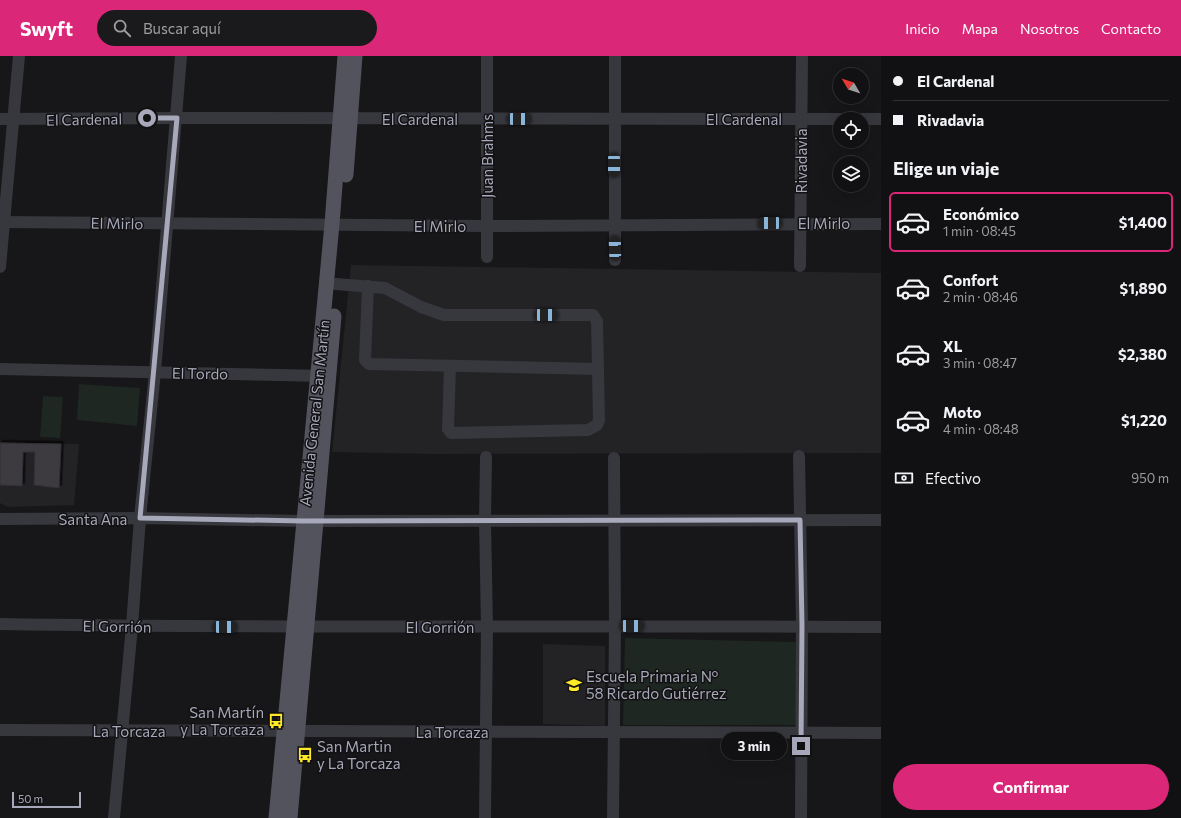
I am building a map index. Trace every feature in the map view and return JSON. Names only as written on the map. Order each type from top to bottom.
[{"type":"main road","name":"Avenida General San Martín","points":[[276,818],[291,732],[301,628],[309,521],[337,224],[345,118],[345,56]]},
{"type":"main road","name":"Avenida General San Martín","points":[[345,118],[355,56]]},
{"type":"main road","name":"Avenida General San Martín","points":[[290,818],[291,732]]},
{"type":"street","points":[[0,267],[2,222],[14,120],[19,56]]},
{"type":"street","points":[[114,818],[177,118],[181,56]]},
{"type":"street","name":"Juan Brahms","points":[[487,56],[487,257]]},
{"type":"street","points":[[615,56],[615,260]]},
{"type":"street","name":"Rivadavia","points":[[800,266],[802,56]]},
{"type":"street","name":"El Cardenal","points":[[0,119],[833,119]]},
{"type":"street","points":[[869,119],[881,119]]},
{"type":"street","name":"El Mirlo","points":[[2,222],[486,226],[801,223],[881,224]]},
{"type":"street","points":[[331,283],[385,288],[421,307],[444,315],[593,315],[597,321],[599,420],[593,429],[451,433],[448,429],[450,366]]},
{"type":"street","points":[[368,286],[366,363],[598,369]]},
{"type":"street","name":"El Tordo","points":[[0,368],[323,376]]},
{"type":"street","points":[[800,456],[802,626],[801,818]]},
{"type":"street","points":[[485,818],[487,627],[485,520],[486,457]]},
{"type":"street","points":[[613,818],[613,733],[616,626],[614,458]]},
{"type":"street","name":"Santa Ana","points":[[0,519],[140,518],[309,521],[881,520]]},
{"type":"street","name":"El Gorrión","points":[[0,624],[301,628],[616,626],[881,627]]},
{"type":"street","name":"La Torcaza","points":[[0,730],[486,733],[881,733]]},
{"type":"shaded area","points":[[351,265],[881,273],[881,453],[433,454],[332,452]]},
{"type":"shaded area","points":[[79,384],[140,388],[137,426],[77,420]]},
{"type":"shaded area","points":[[43,396],[63,397],[60,438],[40,437]]},
{"type":"shaded area","points":[[0,442],[79,444],[74,505],[8,507],[0,503]]},
{"type":"shaded area","points":[[625,638],[798,642],[796,725],[623,725]]},
{"type":"shaded area","name":"Escuela Primaria Nº 58 Ricardo Gutiérrez","points":[[543,644],[605,646],[605,726],[543,724]]},
{"type":"building","points":[[0,443],[61,444],[59,488],[34,485],[35,452],[23,452],[22,486],[0,485]]},
{"type":"place","name":"Escuela Primaria Nº 58 Ricardo Gutiérrez","points":[[574,685]]},
{"type":"place","name":"San Martín y La Torcaza","points":[[276,721]]},
{"type":"place","name":"San Martin y La Torcaza","points":[[305,755]]},
{"type":"route","points":[[147,118],[177,118],[140,518],[291,521],[800,520],[802,626],[801,746]]}]
